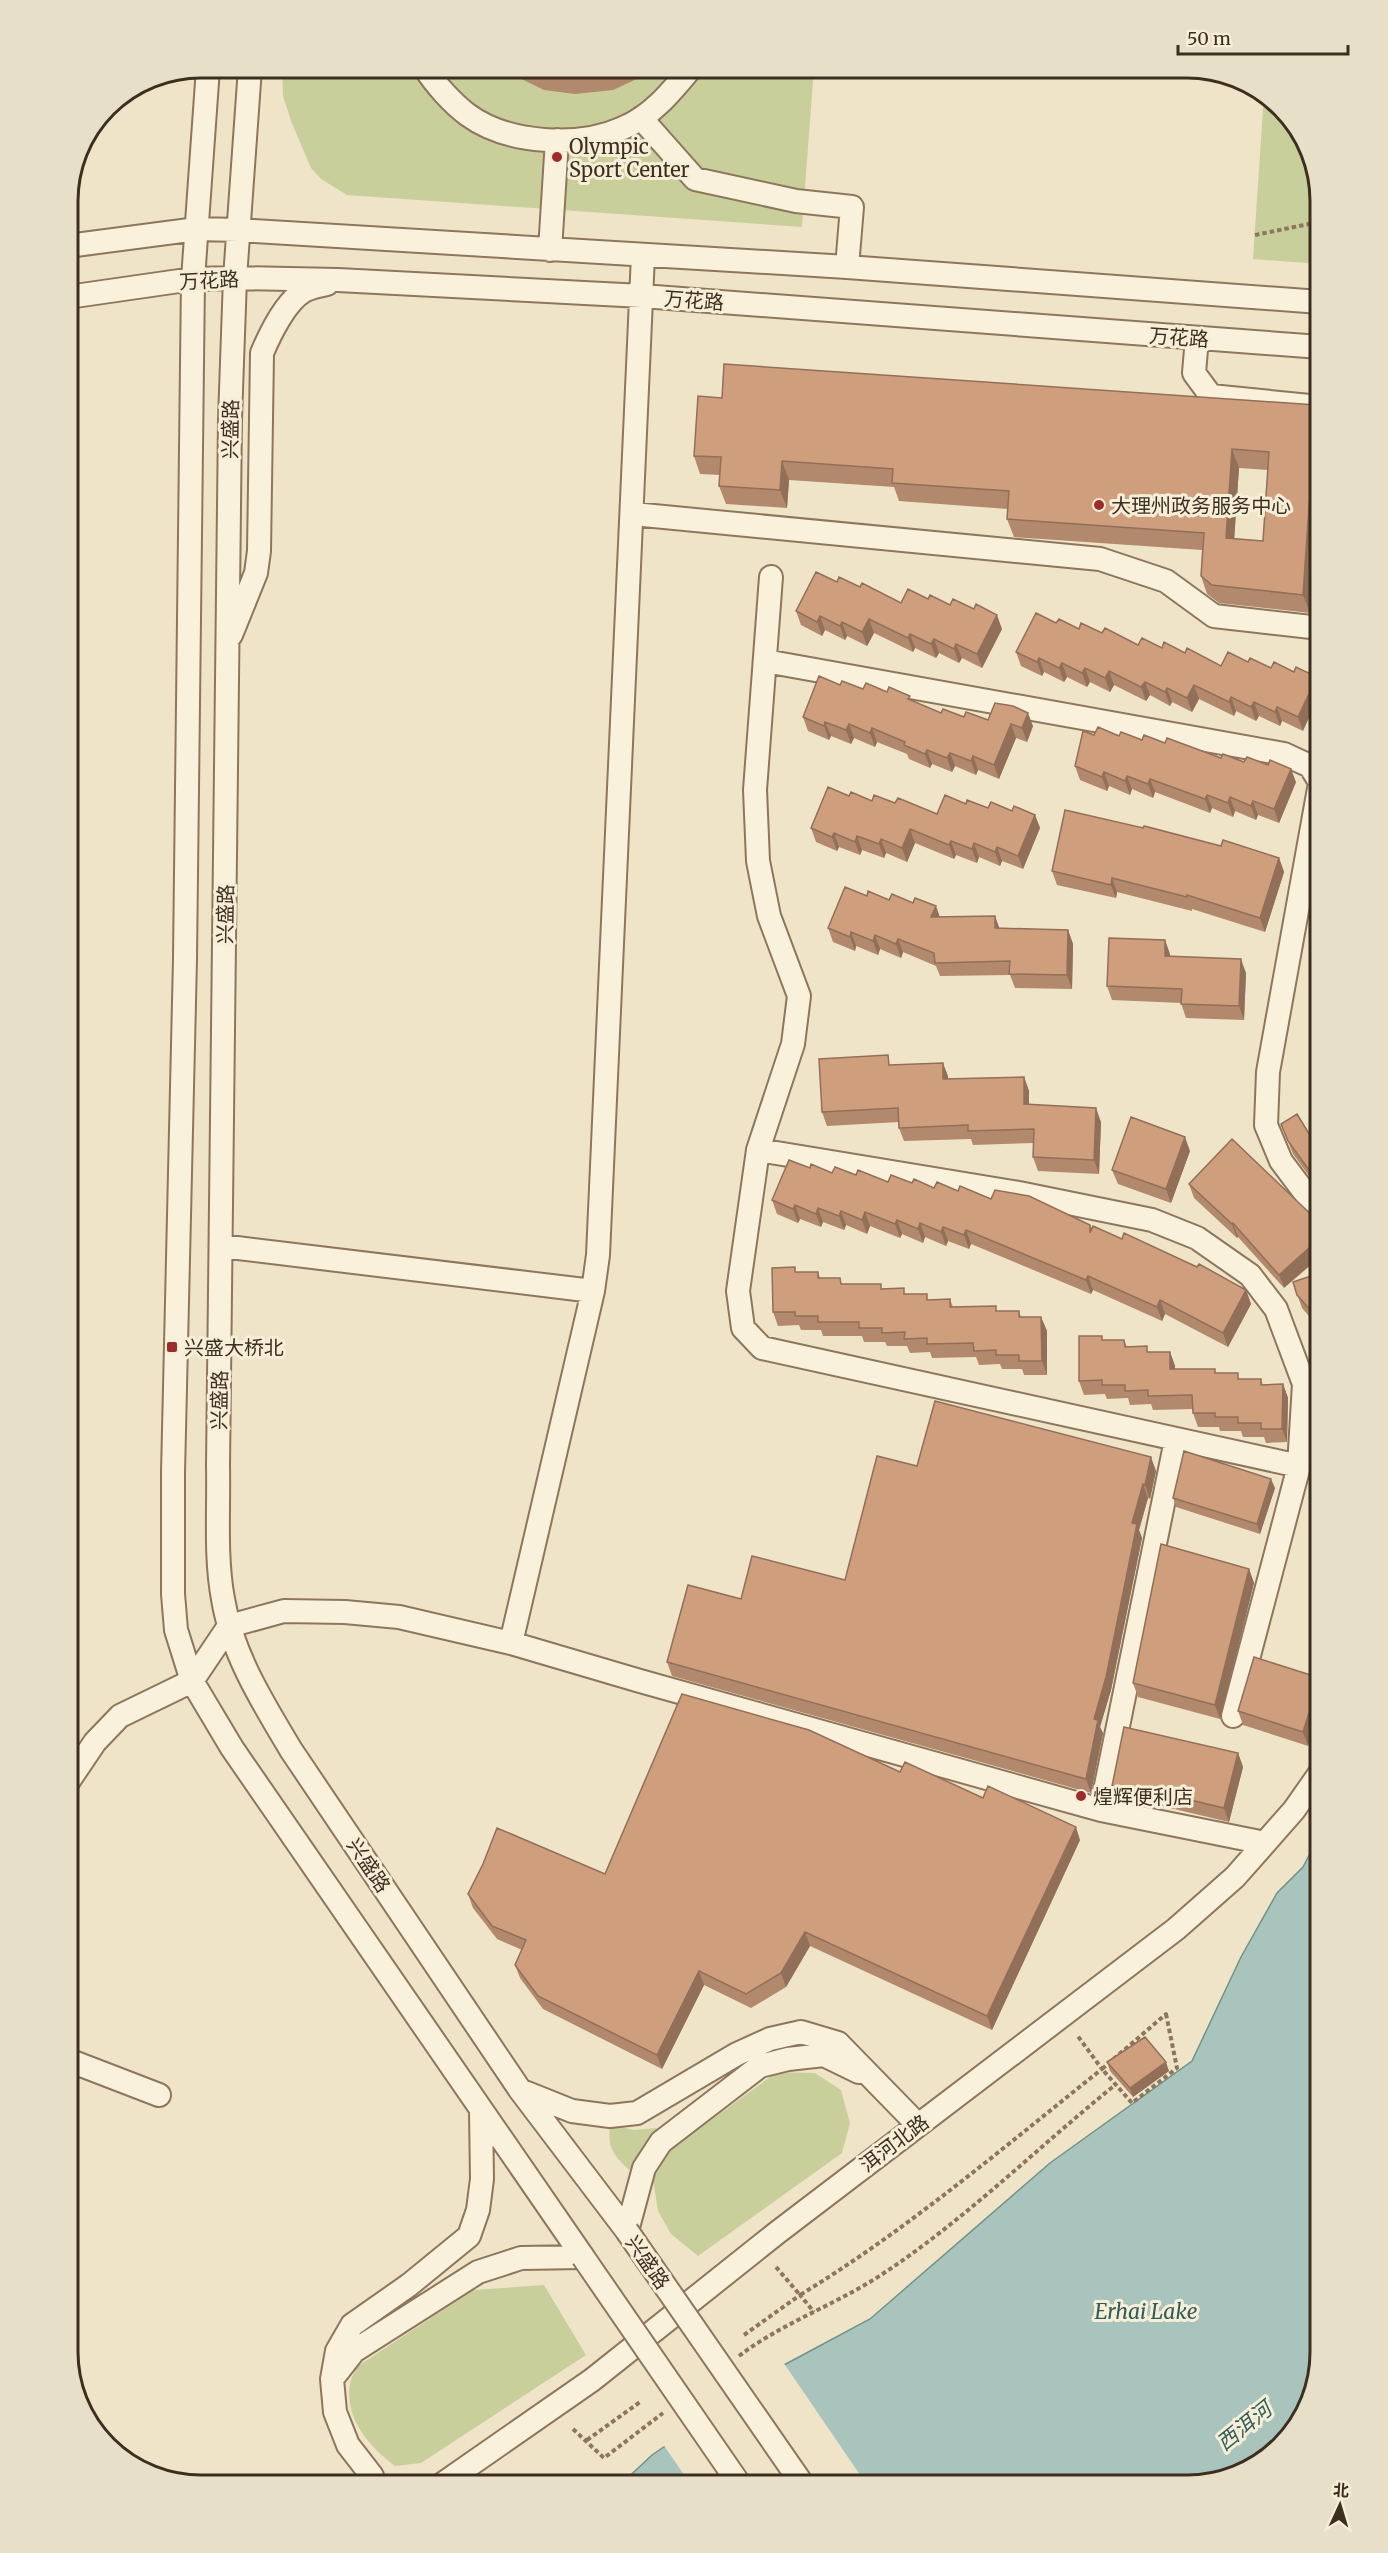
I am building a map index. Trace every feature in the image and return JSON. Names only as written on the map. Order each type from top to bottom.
[{"type":"street","name":"兴盛路","points":[[207,78],[193,279],[185,959],[173,1572],[176,1630],[192,1681],[232,1748],[733,2475]]},
{"type":"street","name":"兴盛路","points":[[249,78],[235,278],[226,648],[218,1466],[220,1579],[230,1626],[259,1696],[291,1750],[520,2090],[627,2231],[796,2475]]},
{"type":"street","points":[[433,78],[446,94],[469,115],[500,131],[569,141],[603,136],[624,128],[641,118],[669,95],[683,78]]},
{"type":"street","points":[[641,118],[695,179],[795,201],[852,207],[847,267]]},
{"type":"street","points":[[550,250],[557,140]]},
{"type":"street","points":[[78,245],[197,229],[847,267],[1310,301]]},
{"type":"street","points":[[511,1643],[593,1291],[598,1255],[643,255]]},
{"type":"street","name":"万花路","points":[[78,296],[193,279],[338,280],[642,296],[1310,346]]},
{"type":"street","points":[[226,648],[256,573],[259,551],[262,353],[270,333],[295,298],[305,290],[338,280]]},
{"type":"street","points":[[1197,338],[1194,373],[1211,396],[1310,406]]},
{"type":"street","points":[[633,514],[1100,560],[1166,581],[1214,616],[1310,627]]},
{"type":"street","points":[[771,577],[755,790],[758,861],[770,916],[799,996],[793,1044],[758,1150],[738,1291],[743,1328],[762,1348],[1299,1466]]},
{"type":"street","points":[[765,661],[1284,754],[1310,766]]},
{"type":"street","points":[[1310,838],[1268,1072],[1266,1125],[1281,1161],[1310,1200]]},
{"type":"street","points":[[758,1150],[1099,1207],[1152,1220],[1197,1238],[1250,1275],[1276,1309],[1310,1375]]},
{"type":"street","points":[[221,1246],[593,1291]]},
{"type":"street","points":[[1233,1716],[1299,1466],[1310,1392]]},
{"type":"street","points":[[1101,1810],[1176,1440]]},
{"type":"street","points":[[78,1767],[95,1742],[120,1716],[192,1681],[230,1626],[284,1611],[345,1612],[399,1617],[511,1643],[640,1682],[1101,1810],[1265,1843]]},
{"type":"street","name":"洱河北路","points":[[455,2475],[592,2380],[918,2125],[1176,1929],[1234,1877],[1294,1810],[1310,1787]]},
{"type":"street","points":[[520,2090],[572,2111],[610,2116],[637,2113],[737,2054],[770,2039],[801,2032],[838,2043],[918,2125]]},
{"type":"street","points":[[627,2231],[644,2168],[661,2142],[760,2066],[788,2059],[824,2055],[877,2081]]},
{"type":"street","points":[[78,2064],[159,2095]]},
{"type":"street","points":[[372,2475],[348,2445],[335,2412],[332,2379],[337,2351],[351,2325],[409,2285],[469,2236],[478,2210],[482,2179],[481,2110]]},
{"type":"street","points":[[332,2379],[354,2351],[478,2272],[521,2258],[583,2257]]},
{"type":"path","points":[[1255,235],[1310,223]]},
{"type":"path","points":[[744,2335],[800,2295],[848,2265],[1102,2069],[1166,2014],[1177,2068],[1132,2103],[1102,2069],[1077,2035]]},
{"type":"path","points":[[733,2360],[761,2339],[855,2291],[883,2274],[955,2221],[1115,2085]]},
{"type":"path","points":[[776,2268],[814,2312]]},
{"type":"path","points":[[587,2440],[640,2402]]},
{"type":"path","points":[[573,2429],[604,2458],[669,2409]]},
{"type":"green space","name":"Olympic Sport Center","points":[[282,78],[813,78],[802,227],[347,195],[321,179],[311,168],[283,96]]},
{"type":"green space","points":[[1263,105],[1285,126],[1301,154],[1308,177],[1310,263],[1253,259]]},
{"type":"green space","points":[[777,2072],[815,2073],[841,2090],[850,2123],[842,2153],[698,2256],[671,2234],[658,2211],[653,2180],[661,2156]]},
{"type":"green space","points":[[610,2125],[634,2130],[657,2128],[629,2170],[612,2150],[609,2139]]},
{"type":"green space","points":[[544,2285],[586,2355],[421,2463],[395,2466],[368,2441],[355,2420],[349,2396],[350,2383],[358,2366],[473,2290]]},
{"type":"water","name":"Erhai Lake","points":[[1310,1853],[1309,2368],[1297,2406],[1285,2427],[1262,2450],[1234,2466],[1219,2471],[1187,2475],[631,2475],[652,2455],[784,2365],[870,2319],[1050,2163],[1192,2061],[1241,1957],[1277,1893],[1303,1867]]},
{"type":"pier","points":[[783,2362],[860,2475],[684,2475],[663,2444]]},
{"type":"building","points":[[724,364],[1310,405],[1310,493],[1303,595],[1212,585],[1201,576],[1204,533],[1007,519],[1009,491],[892,483],[893,469],[782,461],[780,490],[719,486],[721,457],[694,456],[698,396],[722,398]],"holes":[[[1232,449],[1269,452],[1263,541],[1226,538]]]},
{"type":"building","points":[[816,572],[837,582],[839,577],[860,587],[862,583],[901,603],[908,589],[928,599],[930,595],[950,605],[953,599],[974,609],[976,604],[997,615],[977,654],[956,644],[954,649],[934,639],[931,644],[910,634],[908,638],[869,619],[862,632],[842,622],[840,626],[820,616],[817,622],[796,611]]},
{"type":"building","points":[[1036,613],[1056,623],[1059,619],[1079,629],[1081,623],[1102,633],[1105,628],[1138,645],[1142,638],[1162,648],[1164,642],[1185,653],[1187,648],[1221,666],[1228,652],[1248,662],[1250,658],[1271,668],[1274,662],[1294,672],[1296,667],[1310,674],[1310,692],[1298,717],[1277,707],[1275,712],[1254,702],[1251,707],[1231,697],[1229,702],[1194,685],[1187,698],[1167,688],[1165,692],[1145,682],[1141,687],[1109,671],[1105,678],[1085,668],[1082,673],[1062,663],[1059,668],[1039,658],[1037,662],[1016,652]]},
{"type":"building","points":[[819,676],[840,685],[842,681],[863,689],[866,683],[887,692],[889,687],[910,696],[908,699],[941,713],[943,709],[964,717],[966,712],[988,720],[995,703],[1013,706],[1028,713],[1022,728],[1011,724],[994,765],[973,756],[971,761],[950,753],[947,758],[927,750],[925,754],[904,745],[905,742],[872,728],[870,733],[849,724],[846,730],[825,722],[824,726],[803,717]]},
{"type":"building","points":[[1098,727],[1119,736],[1121,732],[1142,740],[1144,735],[1165,743],[1167,738],[1221,758],[1223,754],[1244,762],[1247,757],[1268,765],[1270,760],[1291,769],[1274,809],[1253,801],[1251,806],[1230,797],[1228,803],[1207,795],[1205,799],[1150,779],[1148,784],[1127,776],[1125,781],[1104,772],[1102,777],[1075,766],[1083,731],[1094,735]]},
{"type":"building","points":[[828,787],[849,796],[851,792],[872,801],[874,795],[895,803],[898,798],[937,814],[945,795],[966,804],[967,800],[988,808],[991,802],[1012,811],[1014,806],[1035,815],[1018,856],[997,847],[995,852],[974,843],[972,849],[951,841],[949,845],[910,829],[902,848],[881,839],[879,844],[857,836],[855,842],[834,833],[832,837],[811,828]]},
{"type":"building","points":[[1065,810],[1143,828],[1144,826],[1221,846],[1223,840],[1279,858],[1260,918],[1187,895],[1187,897],[1112,878],[1111,885],[1052,871]]},
{"type":"building","points":[[845,887],[867,896],[868,891],[889,900],[892,894],[913,903],[915,898],[936,906],[931,917],[995,916],[995,928],[1068,930],[1067,975],[1009,974],[1010,961],[935,963],[934,953],[898,939],[896,944],[875,935],[873,941],[851,932],[850,937],[828,928]]},
{"type":"building","points":[[1109,938],[1165,940],[1165,956],[1241,959],[1239,1006],[1181,1004],[1182,989],[1107,986]]},
{"type":"building","points":[[888,1055],[889,1065],[943,1063],[943,1079],[1024,1077],[1024,1104],[1096,1108],[1094,1160],[1033,1157],[1034,1129],[968,1131],[968,1125],[899,1128],[898,1108],[822,1112],[819,1059]]},
{"type":"building","points":[[1297,1114],[1310,1135],[1310,1171],[1288,1141],[1281,1124]]},
{"type":"building","points":[[1131,1117],[1185,1137],[1166,1189],[1112,1170]]},
{"type":"building","points":[[1232,1139],[1310,1213],[1310,1247],[1279,1275],[1233,1223],[1189,1184]]},
{"type":"building","points":[[789,1160],[810,1168],[811,1164],[832,1173],[835,1167],[856,1175],[858,1170],[888,1182],[891,1175],[912,1183],[914,1179],[934,1188],[937,1182],[958,1191],[960,1186],[991,1199],[995,1190],[1029,1196],[1090,1225],[1090,1233],[1093,1226],[1122,1239],[1124,1233],[1197,1267],[1199,1264],[1246,1290],[1223,1333],[1160,1300],[1157,1307],[1088,1276],[1086,1280],[966,1230],[964,1235],[943,1227],[941,1232],[920,1223],[918,1229],[897,1220],[895,1224],[865,1212],[862,1220],[841,1211],[839,1216],[818,1208],[816,1214],[795,1205],[793,1209],[772,1200]]},
{"type":"building","points":[[795,1267],[795,1272],[818,1272],[818,1278],[840,1278],[841,1284],[881,1284],[881,1289],[904,1288],[904,1294],[927,1294],[927,1300],[950,1299],[950,1307],[996,1306],[996,1311],[1019,1311],[1019,1317],[1041,1317],[1042,1361],[1019,1361],[1019,1355],[996,1355],[996,1350],[974,1351],[973,1343],[927,1344],[927,1338],[904,1339],[905,1332],[882,1333],[882,1328],[859,1328],[859,1322],[818,1322],[818,1316],[795,1316],[795,1312],[773,1312],[772,1268]]},
{"type":"building","points":[[1310,1276],[1310,1310],[1297,1295],[1293,1282]]},
{"type":"building","points":[[1079,1336],[1102,1336],[1102,1340],[1124,1340],[1125,1347],[1147,1346],[1147,1352],[1170,1352],[1170,1369],[1215,1369],[1215,1373],[1238,1373],[1238,1379],[1261,1379],[1261,1385],[1283,1384],[1282,1429],[1261,1429],[1261,1423],[1238,1423],[1238,1417],[1215,1417],[1215,1413],[1193,1413],[1192,1395],[1148,1396],[1148,1390],[1125,1391],[1125,1385],[1102,1385],[1102,1380],[1079,1381]]},
{"type":"building","points":[[935,1401],[1151,1457],[1145,1485],[1143,1484],[1132,1523],[1137,1524],[1106,1677],[1094,1719],[1098,1720],[1086,1779],[667,1662],[688,1585],[741,1599],[752,1556],[845,1580],[877,1456],[917,1466]]},
{"type":"building","points":[[1184,1451],[1271,1479],[1257,1524],[1173,1498]]},
{"type":"building","points":[[1161,1544],[1249,1569],[1215,1705],[1133,1683]]},
{"type":"building","points":[[1254,1657],[1310,1675],[1310,1710],[1303,1732],[1238,1711]]},
{"type":"building","points":[[682,1694],[809,1730],[900,1772],[905,1762],[983,1798],[988,1786],[1076,1827],[987,2016],[805,1932],[781,1973],[746,1994],[699,1971],[657,2055],[538,1996],[515,1965],[526,1940],[492,1926],[468,1894],[497,1828],[605,1874]]},
{"type":"building","points":[[1124,1727],[1238,1753],[1224,1808],[1144,1789],[1144,1792],[1112,1786]]},
{"type":"building","points":[[1145,2037],[1166,2062],[1130,2088],[1107,2062]]},
{"type":"place","name":"Olympic Sport Center","points":[[557,157]]},
{"type":"place","name":"大理州政务服务中心","points":[[1099,505]]},
{"type":"place","name":"兴盛大桥北","points":[[172,1347]]},
{"type":"place","name":"煌辉便利店","points":[[1081,1796]]},
{"type":"water label","name":"西洱河","points":[[1244,2426]]}]
